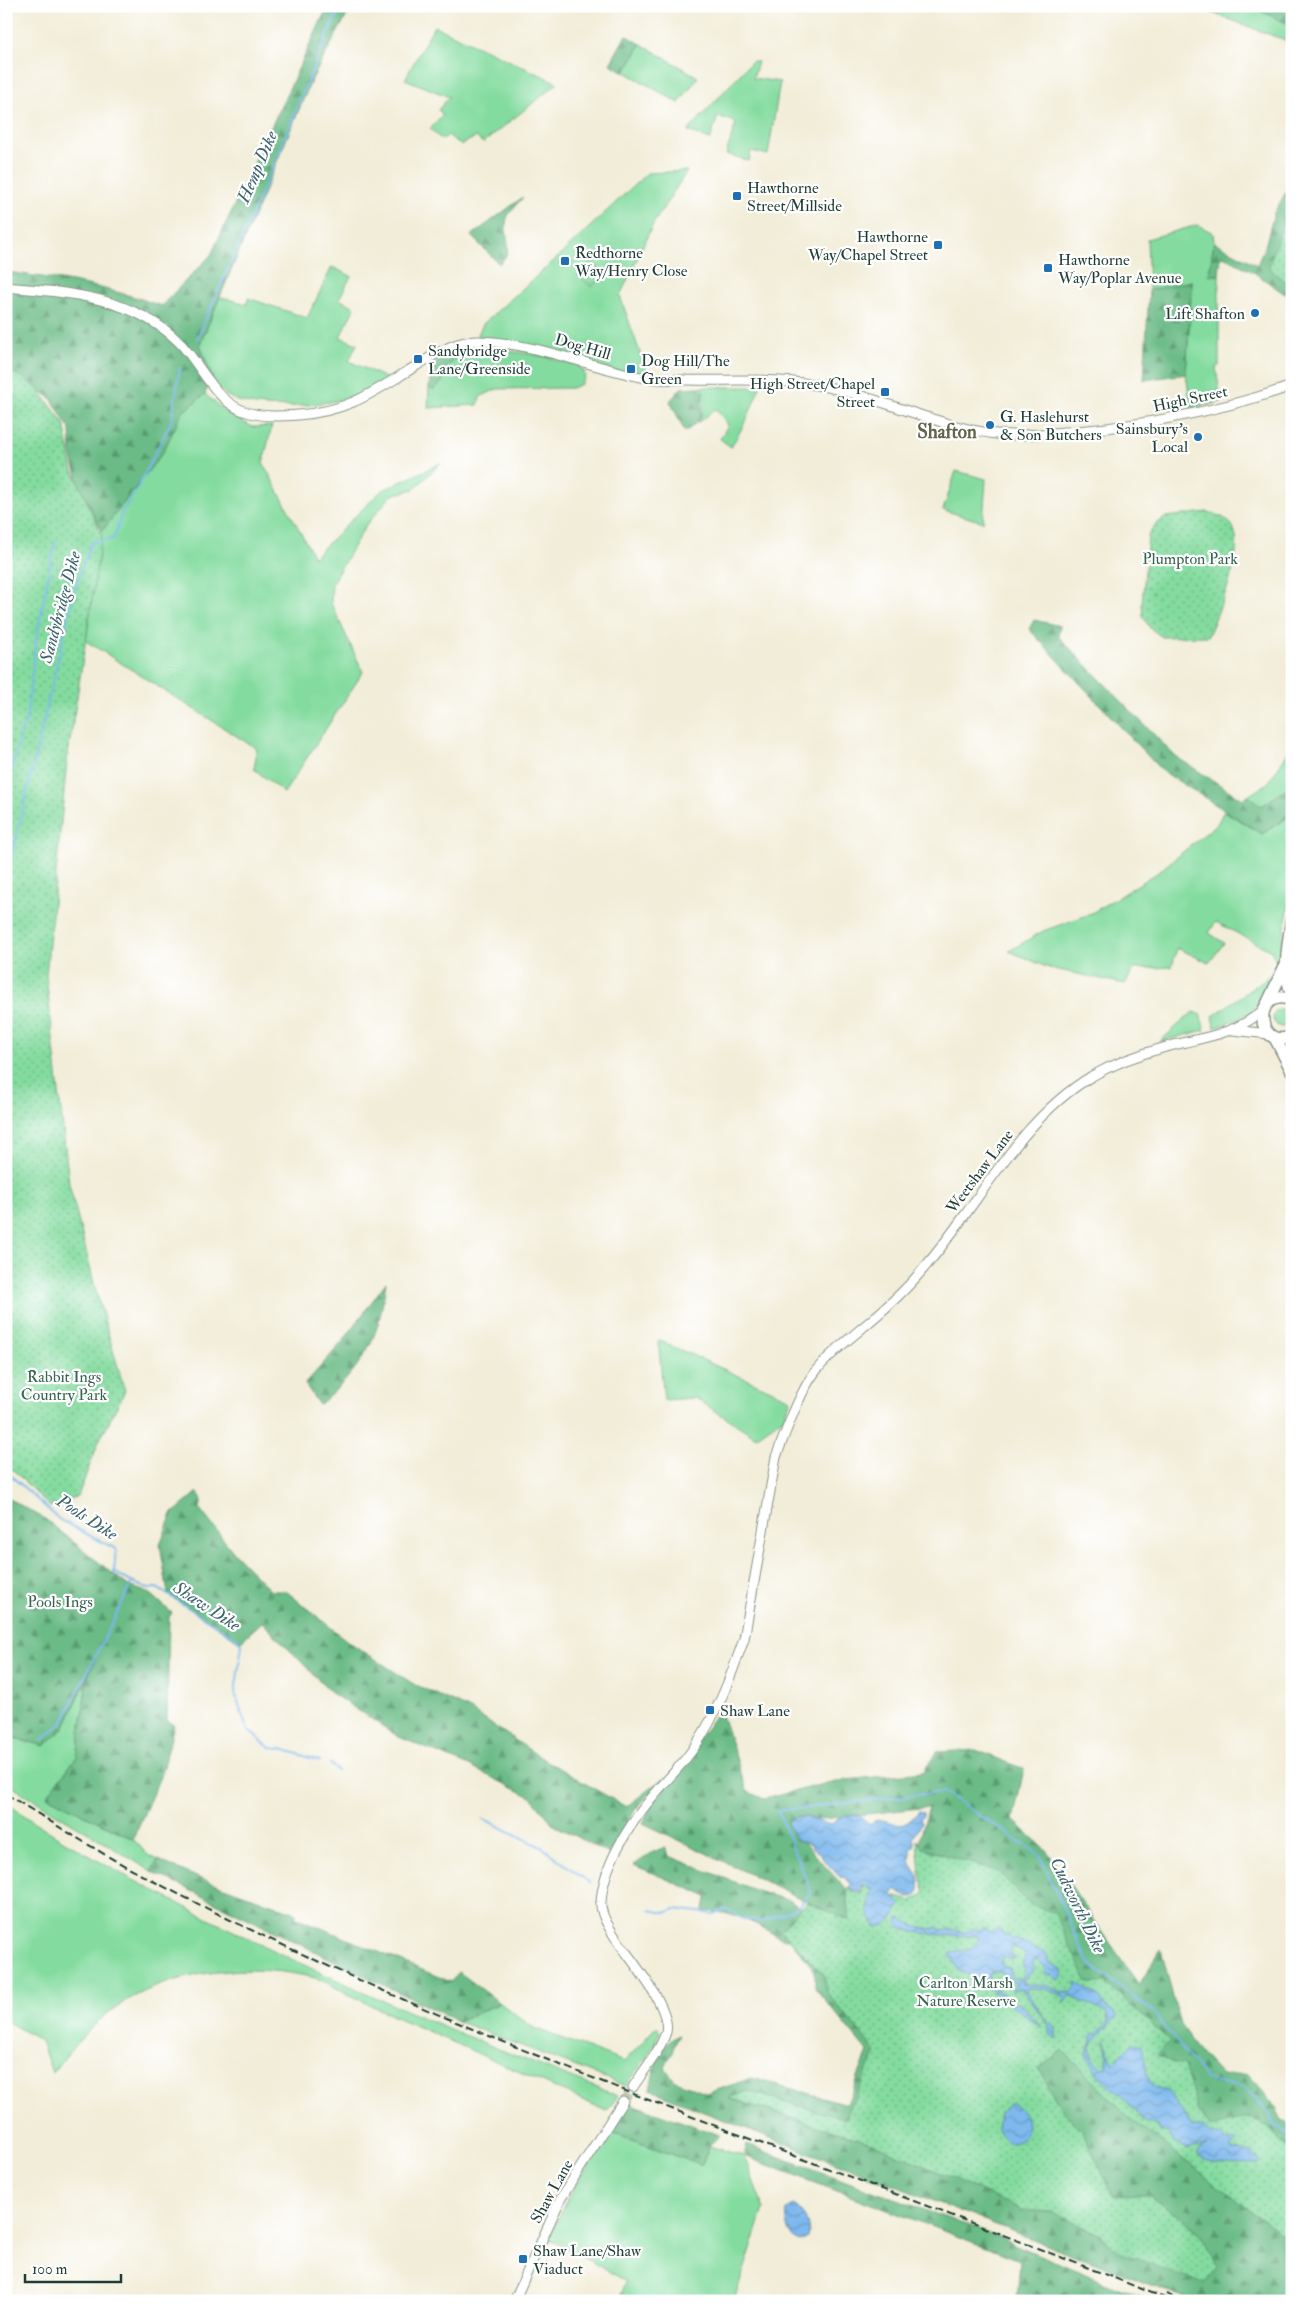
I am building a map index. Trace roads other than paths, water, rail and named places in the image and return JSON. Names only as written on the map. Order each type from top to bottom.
[{"type":"highway","points":[[1292,918],[1286,962],[1287,981],[1292,995]]},
{"type":"highway","points":[[1286,962],[1265,1007],[1262,1023],[1272,1036],[1292,1071]]},
{"type":"highway","points":[[1265,1007],[1278,998],[1292,1000]]},
{"type":"highway","points":[[1272,1036],[1282,1039],[1292,1036]]},
{"type":"street","name":"Dog Hill","points":[[6,287],[77,294],[103,300],[134,312],[176,339],[216,390],[233,407],[259,415],[320,413],[342,408],[367,397],[441,350],[477,341],[541,350],[599,368],[649,378],[725,381],[776,380],[835,388],[858,395]]},
{"type":"street","name":"High Street","points":[[858,395],[971,429],[996,434],[1032,435],[1169,420],[1251,400],[1292,386]]},
{"type":"street","name":"Weetshaw Lane","points":[[632,2087],[662,2042],[666,2031],[665,2016],[659,1999],[610,1928],[601,1905],[603,1889],[613,1860],[634,1823],[649,1800],[694,1748],[736,1663],[744,1639],[776,1458],[786,1430],[814,1373],[832,1353],[900,1294],[925,1267],[1018,1142],[1034,1123],[1064,1095],[1093,1076],[1129,1059],[1233,1030],[1265,1007]]},
{"type":"street","name":"Weetshaw Lane","points":[[1233,1030],[1272,1036]]},
{"type":"street","name":"Shaw Lane","points":[[514,2301],[561,2198],[623,2101]]},
{"type":"water","points":[[919,1811],[923,1813],[920,1819],[922,1823],[913,1838],[915,1845],[910,1849],[912,1866],[919,1879],[918,1891],[914,1896],[910,1897],[895,1890],[892,1895],[901,1905],[891,1920],[881,1926],[876,1926],[868,1912],[872,1889],[862,1885],[860,1889],[862,1894],[850,1888],[850,1884],[844,1877],[841,1878],[823,1859],[820,1853],[811,1848],[810,1845],[796,1840],[787,1823],[797,1817],[803,1817],[831,1825],[841,1817],[860,1815],[868,1823],[872,1824],[874,1821],[882,1820],[901,1825]]},
{"type":"water","points":[[901,1918],[922,1928],[932,1929],[937,1927],[943,1931],[952,1929],[967,1932],[972,1928],[979,1931],[983,1928],[990,1932],[1000,1929],[1004,1935],[1010,1935],[1011,1939],[1046,1953],[1049,1962],[1063,1970],[1063,1976],[1058,1980],[1052,1975],[1046,1974],[1045,1967],[1037,1959],[1032,1962],[1035,1968],[1022,1984],[1048,1986],[1061,1992],[1071,1991],[1076,1986],[1075,1982],[1098,1996],[1107,2008],[1116,2014],[1117,2019],[1113,2020],[1094,2041],[1090,2051],[1094,2061],[1102,2068],[1107,2067],[1106,2040],[1110,2059],[1113,2062],[1133,2043],[1142,2045],[1147,2074],[1151,2083],[1154,2087],[1168,2091],[1192,2127],[1202,2127],[1210,2135],[1223,2135],[1224,2141],[1238,2142],[1231,2148],[1231,2151],[1254,2155],[1260,2162],[1258,2164],[1235,2164],[1202,2159],[1197,2155],[1200,2149],[1208,2144],[1188,2150],[1174,2143],[1169,2133],[1160,2131],[1158,2126],[1145,2122],[1120,2094],[1099,2076],[1086,2055],[1092,2042],[1092,2035],[1099,2032],[1108,2022],[1108,2013],[1104,2010],[1073,1996],[1069,1996],[1064,2003],[1063,1996],[1046,1989],[1027,1988],[1027,1991],[1047,2022],[1056,2028],[1056,2039],[1048,2033],[1049,2027],[1022,1989],[1012,1991],[1016,1984],[1008,1977],[998,1985],[1003,1976],[1000,1971],[991,1971],[988,1978],[989,1986],[1005,1995],[1006,1999],[1012,2003],[1019,2002],[1042,2028],[972,1976],[959,1971],[949,1954],[968,1950],[979,1939],[978,1936],[914,1932],[900,1927],[897,1924],[897,1920]],"holes":[[[1013,1946],[1026,1956],[1026,1960],[1022,1965],[1026,1973],[1019,1980],[1011,1976],[1010,1967],[1000,1964],[1003,1957],[1012,1960],[1015,1958],[1009,1953]]]},
{"type":"water","points":[[1010,2103],[1023,2111],[1028,2124],[1024,2137],[1010,2143],[997,2130],[999,2114]]},
{"type":"water","points":[[793,2205],[803,2214],[809,2234],[808,2238],[800,2242],[793,2237],[787,2223],[787,2210]]},
{"type":"waterway","name":"Hemp Dike","points":[[197,339],[271,172],[332,23],[344,6]]},
{"type":"waterway","name":"Sandybridge Dike","points":[[6,880],[75,588],[91,543],[114,538],[122,512],[138,487],[171,422],[180,368]]},
{"type":"waterway","points":[[6,793],[22,728],[26,721],[36,640],[55,542]]},
{"type":"waterway","name":"Shaw Dike","points":[[6,1471],[60,1520],[116,1549],[114,1572],[140,1586],[157,1588],[236,1638],[242,1645],[235,1693],[247,1729],[270,1748],[282,1749],[320,1761]]},
{"type":"waterway","points":[[42,1740],[62,1723],[132,1583]]},
{"type":"waterway","name":"Shaw Dike","points":[[330,1764],[338,1771]]},
{"type":"waterway","name":"Cudworth Dike","points":[[650,1910],[665,1913],[675,1909],[713,1914],[725,1909],[741,1918],[760,1922],[797,1908],[811,1892],[778,1811],[944,1792],[1040,1855],[1087,1961],[1153,2012],[1206,2079],[1243,2088],[1269,2111],[1273,2126],[1292,2135]]},
{"type":"waterway","name":"Shaw Dike","points":[[484,1819],[543,1848],[590,1883]]},
{"type":"tunnel","points":[[623,2101],[633,2087]]},
{"type":"railway","points":[[6,1794],[98,1851],[155,1882],[278,1943],[403,2000],[658,2104],[1172,2301]]},
{"type":"railway","points":[[1166,2294],[1182,2301]]},
{"type":"place","name":"Hawthorne Street/Millside","points":[[737,196]]},
{"type":"place","name":"Hawthorne Way/Chapel Street","points":[[938,245]]},
{"type":"place","name":"Redthorne Way/Henry Close","points":[[565,261]]},
{"type":"place","name":"Hawthorne Way/Poplar Avenue","points":[[1048,268]]},
{"type":"place","name":"Lift Shafton","points":[[1255,313]]},
{"type":"place","name":"Sandybridge Lane/Greenside","points":[[418,359]]},
{"type":"place","name":"Dog Hill/The Green","points":[[631,369]]},
{"type":"place","name":"High Street/Chapel Street","points":[[885,392]]},
{"type":"place","name":"G. Haslehurst & Son Butchers","points":[[990,425]]},
{"type":"place","name":"Sainsbury's Local","points":[[1198,437]]},
{"type":"place","name":"Shaw Lane","points":[[710,1710]]},
{"type":"place","name":"Shaw Lane/Shaw Viaduct","points":[[523,2259]]},
{"type":"district","name":"Shafton","points":[[947,431]]},
{"type":"park label","name":"Plumpton Park","points":[[1190,558]]},
{"type":"park label","name":"Rabbit Ings Country Park","points":[[64,1385]]},
{"type":"park label","name":"Pools Ings","points":[[60,1601]]},
{"type":"park label","name":"Carlton Marsh Nature Reserve","points":[[966,1991]]},
{"type":"water label","name":"Pools Dike","points":[[87,1517]]}]
